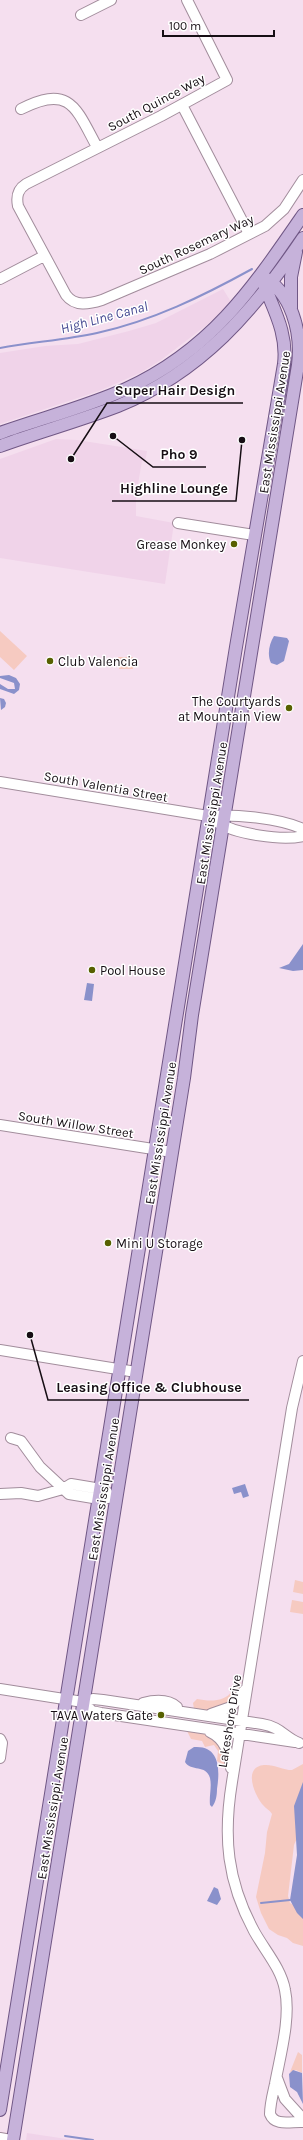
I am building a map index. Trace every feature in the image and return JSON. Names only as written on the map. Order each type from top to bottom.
[{"type":"main road","points":[[0,446],[112,408],[150,391],[202,356],[231,331],[249,311],[303,215]]},
{"type":"main road","points":[[0,433],[113,394],[158,371],[187,352],[219,325],[242,300],[266,282],[301,242]]},
{"type":"main road","points":[[291,313],[291,277],[301,242]]},
{"type":"main road","name":"East Mississippi Avenue","points":[[12,2140],[298,366],[298,336],[291,313],[282,294],[266,282]]},
{"type":"main road","name":"East Mississippi Avenue","points":[[0,2110],[156,1150],[208,816],[285,356],[284,339],[266,282]]},
{"type":"main road","points":[[249,311],[263,309],[273,313],[278,318]]},
{"type":"street","points":[[81,15],[111,0]]},
{"type":"street","name":"South Quince Way","points":[[44,256],[18,206],[18,193],[21,187],[182,105],[227,80],[189,1]]},
{"type":"street","name":"South Quince Way","points":[[21,109],[48,98],[67,102],[80,115],[97,147]]},
{"type":"street","points":[[182,105],[249,234]]},
{"type":"street","name":"South Rosemary Way","points":[[44,256],[69,300],[81,304],[102,300],[210,254],[265,226],[284,209],[303,180]]},
{"type":"street","points":[[0,279],[44,256]]},
{"type":"street","points":[[178,523],[254,535]]},
{"type":"street","name":"South Valentia Street","points":[[0,782],[208,816],[224,820],[279,822],[303,829]]},
{"type":"street","name":"South Valentia Street","points":[[224,820],[235,830],[274,836],[303,836]]},
{"type":"street","name":"South Willow Street","points":[[0,1125],[172,1152]]},
{"type":"street","points":[[0,1350],[136,1372]]},
{"type":"street","name":"Lakeshore Drive","points":[[303,1361],[292,1408],[232,1782],[227,1825],[228,1851],[233,1882],[250,1923],[279,1972],[286,1998],[286,2019],[270,2110],[271,2116],[278,2122],[303,2121]]},
{"type":"street","points":[[11,1438],[21,1441],[40,1467],[62,1489]]},
{"type":"street","points":[[0,1494],[21,1493],[38,1496],[62,1489],[71,1484],[100,1494],[116,1497]]},
{"type":"street","points":[[207,1715],[230,1708],[248,1686]]},
{"type":"street","points":[[0,1689],[83,1702],[96,1699],[138,1705],[158,1701],[174,1704],[182,1712],[275,1727],[301,1743]]},
{"type":"street","points":[[83,1702],[95,1712],[301,1743]]},
{"type":"street","points":[[180,1725],[182,1712]]},
{"type":"street","points":[[205,1729],[218,1737],[227,1749],[232,1782]]},
{"type":"street","points":[[0,1740],[0,1758]]},
{"type":"street","name":"Lakeshore Drive","points":[[277,2076],[285,2099],[303,2121]]},
{"type":"street","points":[[0,2138],[12,2140]]},
{"type":"shaded area","points":[[223,289],[231,302],[208,324],[161,360],[140,373],[99,391],[0,424],[0,353],[45,346],[78,344],[129,331],[156,323]]},
{"type":"shaded area","points":[[56,439],[77,440],[147,451],[145,462],[142,461],[138,484],[136,484],[136,516],[174,523],[165,584],[0,558],[0,459]]},
{"type":"shaded area","points":[[0,631],[27,656],[14,670],[0,657]]},
{"type":"shaded area","points":[[118,657],[133,657],[133,669],[119,669]]},
{"type":"shaded area","points":[[295,1580],[303,1582],[303,1594],[293,1592]]},
{"type":"shaded area","points":[[292,1600],[303,1602],[303,1614],[290,1612]]},
{"type":"shaded area","points":[[235,1682],[241,1683],[241,1691],[218,1712],[194,1709],[193,1703],[197,1699],[211,1701],[225,1698],[232,1691]]},
{"type":"shaded area","points":[[193,1728],[218,1739],[227,1767],[217,1761],[218,1751],[214,1745],[205,1747],[202,1741],[191,1739],[187,1731]]},
{"type":"shaded area","points":[[303,1764],[303,1786],[288,1896],[290,1903],[303,1910],[303,1946],[293,1943],[287,1938],[278,1935],[269,1929],[261,1913],[256,1897],[265,1853],[267,1832],[272,1814],[260,1801],[254,1789],[252,1776],[253,1771],[257,1767],[264,1765],[271,1765],[292,1770]]},
{"type":"shaded area","points":[[298,2052],[302,2055],[302,2073],[296,2070],[290,2072]]},
{"type":"shaded area","points":[[27,2133],[73,2140],[26,2140]]},
{"type":"water","points":[[274,636],[287,638],[289,641],[284,661],[277,665],[271,663],[269,657],[270,646]]},
{"type":"water","points":[[9,675],[16,678],[20,684],[19,690],[14,694],[0,689],[0,684],[8,689],[15,689],[14,683],[0,678],[0,676]]},
{"type":"water","points":[[0,698],[4,699],[6,703],[5,707],[1,710]]},
{"type":"water","points":[[303,944],[303,970],[293,971],[279,968],[289,964]]},
{"type":"water","points":[[87,983],[94,984],[92,1001],[84,1000]]},
{"type":"water","points":[[245,1484],[249,1496],[243,1498],[241,1492],[234,1494],[232,1488]]},
{"type":"water","points":[[194,1747],[203,1747],[209,1750],[216,1760],[218,1767],[218,1782],[216,1798],[212,1807],[210,1805],[211,1781],[208,1774],[202,1769],[191,1767],[185,1762],[188,1751]]},
{"type":"water","points":[[303,1782],[303,1919],[297,1913],[290,1900],[297,1855],[294,1806]]},
{"type":"water","points":[[214,1887],[218,1889],[221,1899],[217,1905],[207,1901]]},
{"type":"water","points":[[293,2070],[302,2073],[303,2104],[297,2092],[290,2087],[289,2074]]},
{"type":"waterway","name":"High Line Canal","points":[[0,348],[97,333],[138,322],[177,307],[252,269]]},
{"type":"waterway","points":[[261,1903],[290,1900]]},
{"type":"waterway","points":[[65,2136],[93,2140]]},
{"type":"place","name":"Pho 9","points":[[113,436]]},
{"type":"place","name":"Highline Lounge","points":[[242,440]]},
{"type":"place","name":"Super Hair Design","points":[[71,459]]},
{"type":"place","name":"Grease Monkey","points":[[234,544]]},
{"type":"place","name":"Club Valencia","points":[[50,661]]},
{"type":"place","name":"The Courtyards at Mountain View","points":[[289,708]]},
{"type":"place","name":"Pool House","points":[[92,970]]},
{"type":"place","name":"Mini U Storage","points":[[108,1243]]},
{"type":"place","name":"Leasing Office & Clubhouse","points":[[30,1335]]},
{"type":"place","name":"TAVA Waters Gate","points":[[161,1715]]}]
